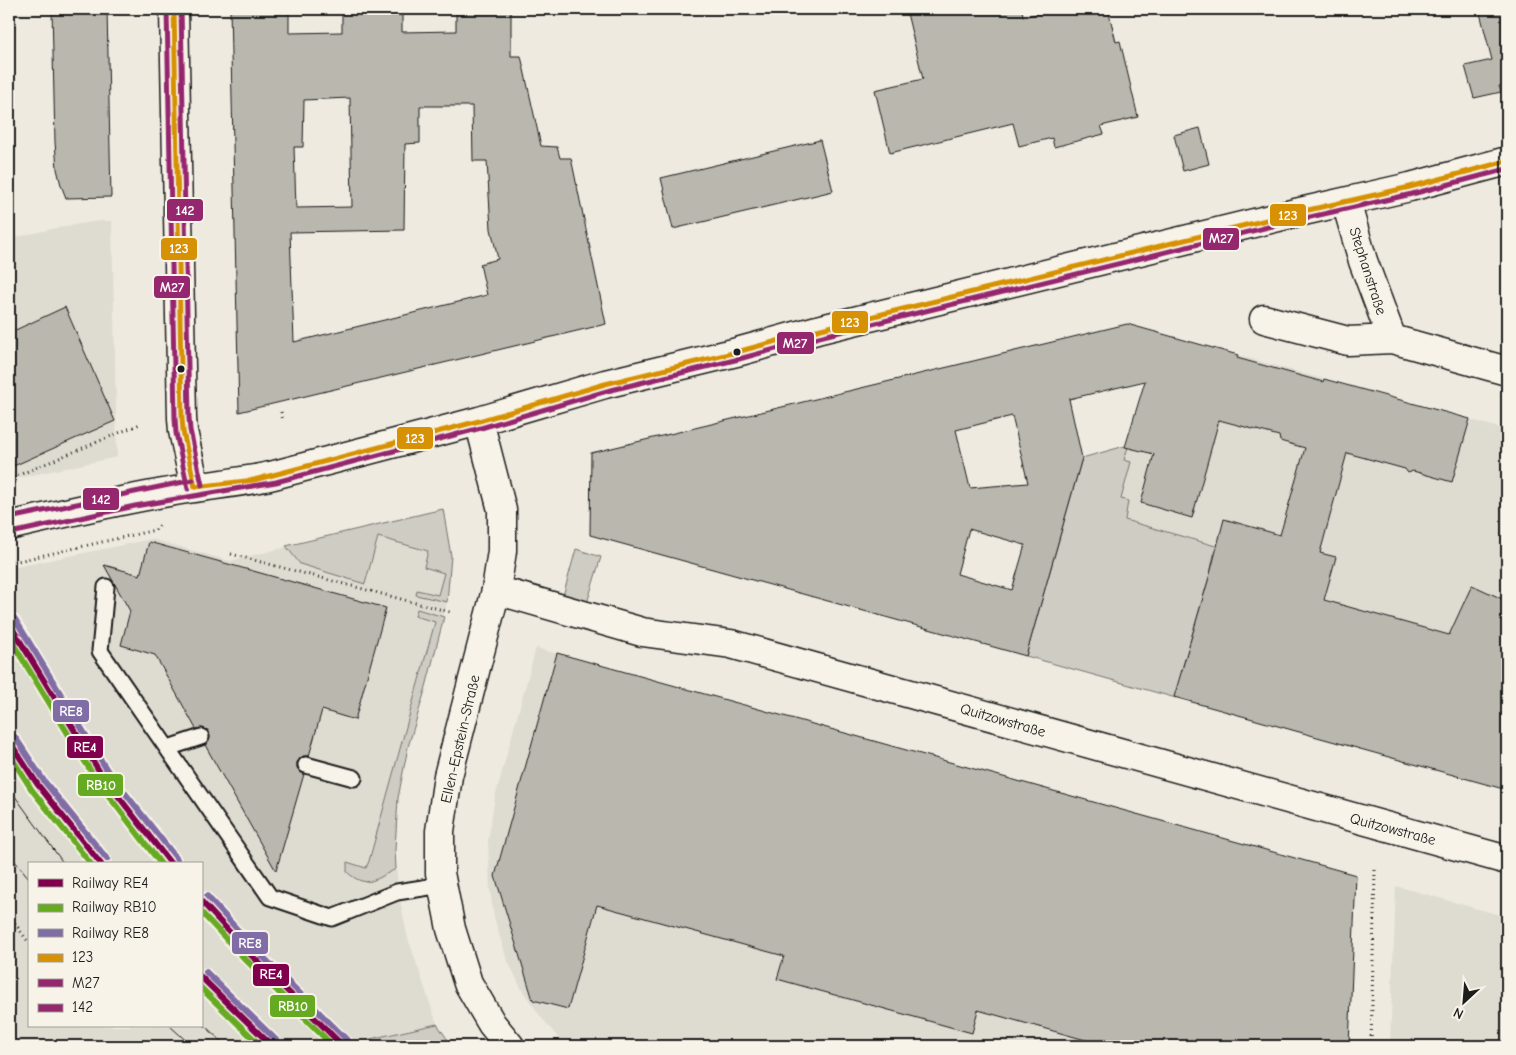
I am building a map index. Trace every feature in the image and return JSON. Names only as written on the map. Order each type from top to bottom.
[{"type":"main road","points":[[174,9],[183,425],[195,487]]},
{"type":"main road","points":[[9,526],[195,487],[254,480],[478,421],[578,391],[737,352],[817,330],[1346,202],[1507,161]]},
{"type":"main road","name":"Stephanstraße","points":[[1346,202],[1363,261],[1392,339]]},
{"type":"main road","points":[[1264,319],[1348,341],[1392,339],[1507,371]]},
{"type":"main road","name":"Ellen-Epstein-Straße","points":[[478,421],[502,510],[502,551],[496,590],[448,776],[440,831],[440,873],[450,929],[468,983],[492,1024],[510,1046]]},
{"type":"main road","name":"Quitzowstraße","points":[[496,590],[642,632],[740,647],[1507,860]]},
{"type":"lane","points":[[106,587],[100,651],[270,897],[332,918],[397,892],[442,885]]},
{"type":"lane","points":[[168,748],[201,736]]},
{"type":"lane","points":[[306,765],[354,778]]},
{"type":"path","points":[[281,412],[283,421]]},
{"type":"path","points":[[15,484],[14,477],[140,424]]},
{"type":"path","points":[[10,562],[155,530]]},
{"type":"path","points":[[231,554],[450,612]]},
{"type":"path","points":[[1371,1046],[1375,870]]},
{"type":"path","points":[[9,915],[28,942]]},
{"type":"shaded area","points":[[112,221],[117,457],[9,480],[9,239],[60,227]]},
{"type":"shaded area","points":[[1186,341],[1507,430],[1507,790],[1026,656],[1082,458],[1125,446],[1155,454]]},
{"type":"shaded area","points":[[1125,446],[1128,447],[1124,460],[1131,462],[1121,499],[1128,501],[1125,520],[1219,547],[1217,555],[1214,554],[1210,574],[1182,669],[1184,670],[1176,698],[1026,656],[1082,458]]},
{"type":"shaded area","points":[[443,509],[451,556],[447,602],[426,687],[408,747],[398,798],[395,849],[398,890],[407,935],[437,1024],[371,1038],[380,1046],[20,1046],[9,1038],[9,550],[16,567],[152,539],[230,561]]},
{"type":"shaded area","points":[[443,509],[451,556],[447,602],[416,595],[417,590],[438,595],[444,573],[424,567],[428,551],[378,537],[365,584],[300,564],[286,546]]},
{"type":"shaded area","points":[[576,549],[601,557],[587,603],[563,596]]},
{"type":"shaded area","points":[[417,609],[444,617],[408,747],[398,798],[395,849],[396,869],[371,881],[360,881],[347,872],[347,862],[366,868],[369,861],[435,622],[415,616]]},
{"type":"shaded area","points":[[536,648],[1356,875],[1349,1046],[565,1046],[522,990],[506,957],[494,917],[490,890],[488,840],[495,797]]},
{"type":"shaded area","points":[[1396,886],[1507,917],[1507,1046],[1390,1046]]},
{"type":"shaded area","points":[[437,1024],[452,1046],[380,1046],[370,1039]]},
{"type":"building","points":[[52,9],[107,9],[111,197],[66,198],[61,185],[57,169],[55,142]]},
{"type":"building","points":[[230,9],[289,9],[289,33],[342,32],[342,9],[402,9],[402,32],[456,31],[456,9],[511,9],[511,56],[521,56],[541,146],[557,147],[560,158],[571,158],[606,324],[239,412]],"holes":[[[350,98],[352,207],[296,208],[294,147],[303,147],[304,100]],[[420,106],[472,106],[473,161],[487,161],[491,229],[498,259],[480,264],[487,295],[294,342],[290,232],[404,230],[405,144],[420,143]]]},
{"type":"building","points":[[906,9],[1022,9],[1023,17],[1059,9],[1108,9],[1116,42],[1120,41],[1138,117],[1101,126],[1104,134],[1054,147],[1052,138],[1019,146],[1013,123],[890,153],[875,90],[923,79]]},
{"type":"building","points":[[1479,9],[1507,9],[1507,85],[1499,86],[1501,92],[1474,98],[1465,66],[1492,60]]},
{"type":"building","points":[[1200,128],[1209,164],[1183,171],[1174,135]]},
{"type":"building","points":[[820,140],[833,191],[673,229],[661,178]]},
{"type":"building","points":[[65,307],[115,421],[9,468],[9,333]]},
{"type":"building","points":[[1127,324],[1238,355],[1237,358],[1323,382],[1324,379],[1470,419],[1452,482],[1413,471],[1408,473],[1405,469],[1347,453],[1320,553],[1336,557],[1324,600],[1449,635],[1472,585],[1507,601],[1507,790],[1174,697],[1224,519],[1280,535],[1305,448],[1280,441],[1279,436],[1219,420],[1192,518],[1141,503],[1154,454],[1125,447],[1145,381],[1069,399],[1082,458],[1026,656],[590,535],[591,453]],"holes":[[[1012,416],[1028,483],[970,488],[956,430]],[[969,529],[1025,545],[1012,590],[957,574]]]},
{"type":"building","points":[[149,542],[386,608],[355,720],[322,710],[309,756],[303,756],[297,762],[297,768],[304,774],[276,871],[205,745],[210,738],[208,730],[196,729],[155,655],[121,645],[130,611],[104,565],[140,575]]},
{"type":"building","points":[[557,653],[1356,875],[1349,1046],[1107,1046],[978,1010],[972,1033],[777,979],[784,956],[597,905],[568,1009],[533,1000],[495,876]]},
{"type":"tram line","points":[[9,788],[63,862]]},
{"type":"tram line","points":[[9,854],[28,877]]},
{"type":"tram line","points":[[202,1023],[226,1046]]},
{"type":"tram line","points":[[172,1028],[192,1046]]},
{"type":"rail line","name":"RE8","points":[[15,619],[107,770],[177,859]]},
{"type":"rail line","name":"RE4","points":[[9,623],[101,774],[169,862]]},
{"type":"rail line","name":"RB10","points":[[9,637],[95,778],[159,862]]},
{"type":"rail line","name":"RE8","points":[[15,737],[44,781],[107,859]]},
{"type":"rail line","name":"RE4","points":[[9,741],[38,785],[99,862]]},
{"type":"rail line","name":"RB10","points":[[9,754],[32,790],[89,862]]},
{"type":"rail line","name":"RE8","points":[[207,896],[254,948],[348,1041]]},
{"type":"rail line","name":"RE4","points":[[202,902],[249,953],[343,1046]]},
{"type":"rail line","name":"RB10","points":[[202,913],[244,958],[333,1046]]},
{"type":"rail line","name":"RE8","points":[[206,972],[277,1041]]},
{"type":"rail line","name":"RE4","points":[[202,978],[272,1046]]},
{"type":"rail line","name":"RB10","points":[[202,989],[261,1046]]},
{"type":"transit line","name":"M27","points":[[167,9],[175,418],[176,433],[188,489]]},
{"type":"transit line","name":"123","points":[[174,9],[182,418],[195,487]]},
{"type":"transit line","name":"142","points":[[181,9],[189,418],[202,485]]},
{"type":"transit line","name":"123","points":[[195,487],[254,480],[479,421],[605,384],[737,352],[817,330],[1295,213],[1410,187],[1507,161]]},
{"type":"transit line","name":"M27","points":[[11,533],[135,506],[276,482],[481,428],[607,391],[739,359],[819,337],[1297,220],[1412,194],[1507,169]]},
{"type":"transit line","name":"142","points":[[9,518],[193,480]]}]
